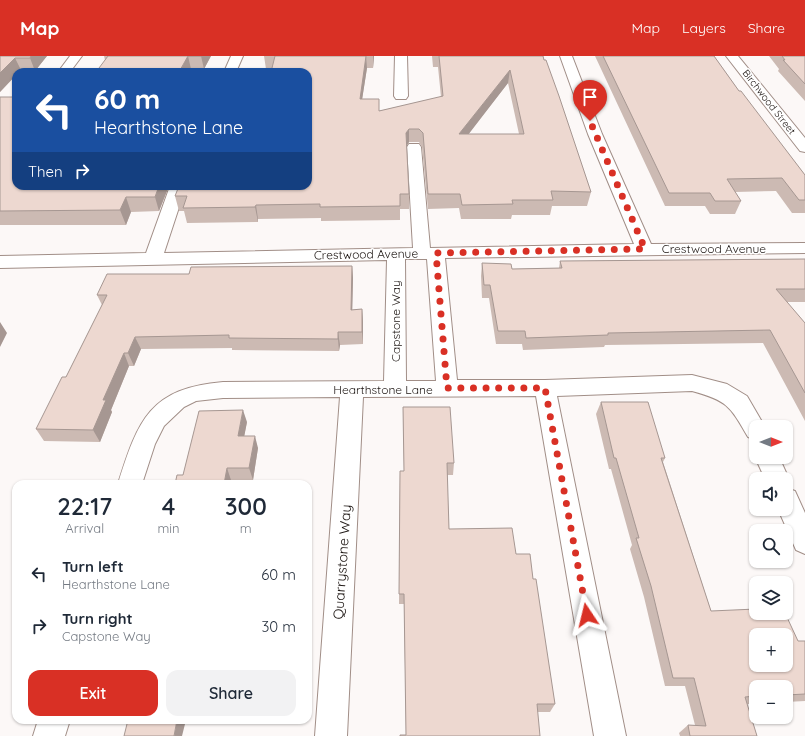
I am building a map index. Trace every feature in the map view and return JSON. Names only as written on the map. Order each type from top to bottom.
[{"type":"street","points":[[67,68],[76,56]]},
{"type":"street","points":[[232,68],[237,56]]},
{"type":"street","points":[[401,56],[401,96]]},
{"type":"street","points":[[566,56],[595,134],[645,249]]},
{"type":"street","name":"Birchwood Street","points":[[732,56],[805,148]]},
{"type":"street","points":[[414,147],[447,388]]},
{"type":"street","points":[[153,258],[177,190]]},
{"type":"street","name":"Crestwood Avenue","points":[[0,262],[645,249],[805,248]]},
{"type":"street","name":"Capstone Way","points":[[395,388],[396,254]]},
{"type":"street","name":"Hearthstone Lane","points":[[131,480],[145,436],[157,417],[170,404],[189,394],[223,390],[545,388],[692,383],[719,390],[739,402],[750,420]]},
{"type":"street","points":[[545,388],[610,736]]},
{"type":"street","name":"Quarrystone Way","points":[[331,736],[352,389]]},
{"type":"street","points":[[793,515],[805,542]]},
{"type":"street","points":[[49,736],[53,724]]},
{"type":"building","points":[[0,56],[31,56],[30,58],[15,58],[0,73]]},
{"type":"building","points":[[108,56],[188,56],[181,68],[99,68]]},
{"type":"building","points":[[275,56],[366,56],[360,99],[379,99],[379,111],[443,96],[439,56],[543,56],[544,60],[546,60],[559,96],[591,192],[551,191],[553,200],[512,200],[513,204],[462,205],[460,194],[428,194],[423,133],[419,129],[409,129],[406,133],[409,194],[400,194],[400,206],[320,207],[320,204],[183,208],[187,196],[175,196],[177,190],[312,190],[312,68],[272,68]],"holes":[[[510,70],[524,134],[459,134]]]},
{"type":"building","points":[[603,56],[714,56],[739,91],[741,91],[805,175],[805,200],[799,200],[782,178],[727,179],[741,201],[715,201],[710,193],[669,193]]},
{"type":"building","points":[[782,56],[805,56],[805,84],[783,60],[785,60]]},
{"type":"building","points":[[0,97],[12,97],[12,190],[158,190],[155,197],[126,197],[120,210],[0,211]]},
{"type":"building","points":[[805,259],[805,289],[776,289],[805,323],[805,393],[770,330],[608,333],[608,335],[526,338],[525,331],[498,331],[490,285],[484,285],[482,263],[511,264],[512,269],[562,268],[560,261]]},
{"type":"building","points":[[352,266],[351,310],[362,309],[362,332],[338,332],[338,339],[229,338],[229,335],[135,337],[128,353],[124,353],[103,400],[106,400],[93,430],[36,429],[62,377],[66,377],[107,295],[97,295],[107,274],[189,274],[191,267]]},
{"type":"building","points":[[601,402],[648,402],[665,458],[661,458],[711,611],[749,609],[749,620],[788,620],[792,628],[749,628],[749,672],[793,672],[793,630],[798,641],[805,641],[805,694],[793,695],[793,680],[749,680],[749,697],[745,697],[749,710],[749,724],[753,724],[757,736],[690,736],[688,725],[706,726],[694,678],[673,678],[651,586],[636,538],[639,538],[616,458],[614,458]]},
{"type":"building","points":[[403,407],[450,407],[454,463],[447,463],[449,529],[512,528],[516,554],[530,554],[533,579],[536,579],[555,704],[537,704],[540,736],[400,736],[406,735],[404,594],[399,594],[400,471],[404,471]]},
{"type":"building","points":[[243,410],[238,436],[255,436],[249,468],[227,468],[225,480],[176,480],[177,475],[183,475],[199,411]]},
{"type":"building","points":[[127,724],[176,724],[174,736],[124,736]]},
{"type":"route","points":[[587,615],[545,388],[447,388],[436,253],[645,249],[590,121]]}]
